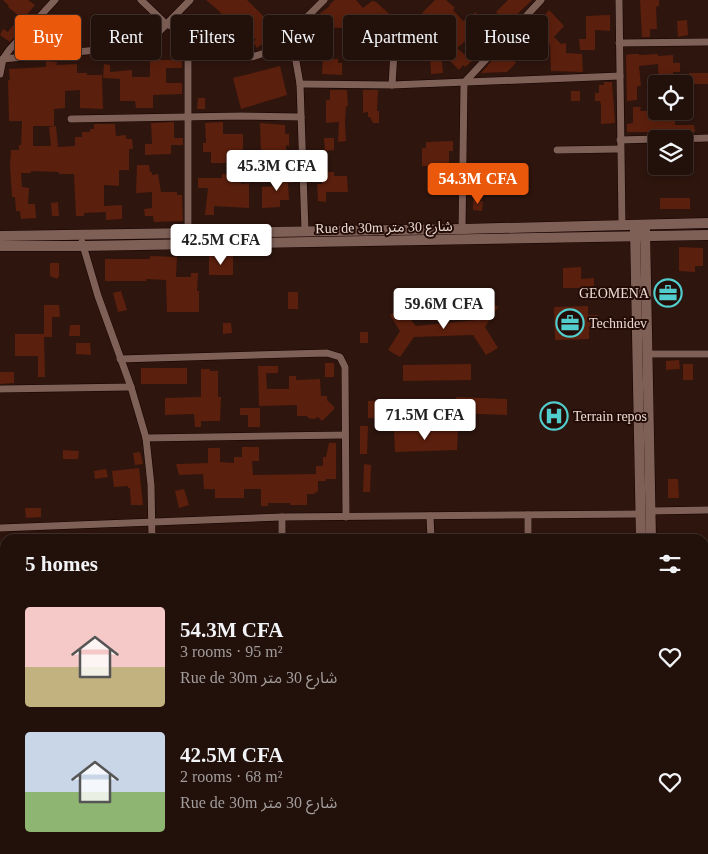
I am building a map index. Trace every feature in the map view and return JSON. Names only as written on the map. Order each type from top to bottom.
[{"type":"street","points":[[0,74],[3,59],[55,0]]},
{"type":"street","points":[[142,0],[166,24],[171,26]]},
{"type":"street","points":[[3,59],[139,46],[152,39],[190,0]]},
{"type":"street","points":[[309,15],[324,0]]},
{"type":"street","points":[[620,0],[622,225]]},
{"type":"street","points":[[462,229],[464,83],[539,1]]},
{"type":"street","points":[[619,43],[708,42]]},
{"type":"street","points":[[188,60],[188,233]]},
{"type":"street","points":[[296,60],[300,84],[305,232]]},
{"type":"street","points":[[392,86],[394,60]]},
{"type":"street","points":[[300,84],[392,86],[620,76]]},
{"type":"street","points":[[71,119],[301,117]]},
{"type":"street","points":[[693,138],[708,138]]},
{"type":"street","points":[[620,140],[648,139]]},
{"type":"street","points":[[557,150],[620,149]]},
{"type":"street","name":"Rue de 30m شارع 30 متر","points":[[0,236],[305,232],[708,223]]},
{"type":"street","points":[[640,225],[645,512],[650,534]]},
{"type":"street","points":[[81,235],[82,246],[131,387],[146,438],[151,485],[152,534]]},
{"type":"street","name":"Rue de 30m شارع 30 متر","points":[[0,246],[708,235]]},
{"type":"street","points":[[640,236],[647,354],[645,512],[642,534]]},
{"type":"street","points":[[120,359],[327,353],[340,357],[345,367],[346,517]]},
{"type":"street","points":[[647,354],[708,354]]},
{"type":"street","points":[[0,389],[131,387]]},
{"type":"street","points":[[146,438],[345,435]]},
{"type":"street","points":[[0,528],[282,518],[528,515],[708,510]]},
{"type":"street","points":[[528,515],[528,534]]},
{"type":"street","points":[[430,516],[431,534]]},
{"type":"street","points":[[282,518],[282,534]]},
{"type":"building","points":[[3,0],[28,0],[35,5],[26,15],[18,15]]},
{"type":"building","points":[[206,0],[247,0],[263,16],[263,44],[257,48],[253,42],[256,40],[253,37],[253,15],[222,15]]},
{"type":"building","points":[[335,0],[356,0],[363,8],[372,1],[376,2],[391,15],[343,15],[342,44],[342,28],[333,27],[333,15],[318,15]]},
{"type":"building","points":[[435,0],[446,0],[455,8],[453,10],[463,21],[466,19],[466,40],[457,48],[466,56],[466,60],[472,61],[465,67],[463,65],[459,70],[449,60],[456,60],[456,15],[424,15],[422,13]]},
{"type":"building","points":[[508,0],[532,0],[516,15],[499,15],[496,12]]},
{"type":"building","points":[[640,0],[659,0],[659,6],[656,7],[657,29],[650,29],[650,37],[642,37]]},
{"type":"building","points":[[549,10],[564,26],[554,37],[561,44],[566,43],[566,53],[582,54],[583,72],[551,71],[550,44],[548,46],[548,15],[545,15]]},
{"type":"building","points":[[610,15],[610,31],[595,30],[595,50],[580,50],[579,39],[586,39],[586,16]]},
{"type":"building","points":[[687,20],[688,35],[678,37],[677,21]]},
{"type":"building","points":[[15,23],[15,36],[10,42],[0,35],[3,29],[8,32]]},
{"type":"building","points":[[626,55],[673,55],[673,63],[680,63],[680,72],[673,72],[673,75],[659,75],[658,64],[639,66],[641,86],[637,86],[637,100],[627,101]]},
{"type":"building","points":[[338,59],[338,63],[342,63],[342,75],[322,74],[323,60]]},
{"type":"building","points":[[150,60],[182,60],[182,68],[166,68],[166,83],[182,83],[182,94],[153,95],[153,108],[136,108],[135,101],[120,101],[120,79],[103,78],[104,64],[110,65],[110,72],[132,70],[132,77],[150,77]]},
{"type":"building","points":[[430,60],[442,60],[443,73],[431,74]]},
{"type":"building","points":[[492,60],[513,60],[516,63],[507,72],[481,73]]},
{"type":"building","points":[[46,61],[57,62],[56,65],[77,64],[77,73],[102,75],[103,109],[80,108],[80,90],[65,91],[65,108],[54,109],[54,126],[33,126],[33,146],[51,146],[49,127],[56,126],[58,147],[75,146],[75,137],[82,137],[82,132],[90,132],[90,129],[94,129],[94,124],[115,124],[116,136],[126,135],[126,139],[132,139],[133,149],[129,149],[129,170],[119,170],[119,186],[104,185],[104,206],[122,205],[122,219],[106,220],[106,212],[84,213],[84,216],[76,216],[74,174],[59,174],[59,172],[31,171],[31,173],[21,173],[22,187],[29,188],[28,204],[35,204],[36,218],[21,219],[20,211],[16,211],[15,197],[12,197],[11,150],[19,150],[19,145],[21,145],[22,121],[9,121],[9,69],[46,67]]},
{"type":"building","points":[[280,66],[287,95],[241,109],[233,78]]},
{"type":"building","points":[[689,73],[708,73],[708,84],[693,84],[693,75],[689,75]]},
{"type":"building","points":[[604,82],[612,82],[615,123],[601,124],[601,105],[600,101],[595,101],[595,93],[599,93],[599,85],[604,85]]},
{"type":"building","points":[[330,90],[347,90],[346,141],[338,142],[339,122],[326,123],[326,100],[330,100]]},
{"type":"building","points":[[363,90],[378,90],[377,111],[379,111],[379,123],[373,123],[370,117],[368,117],[368,112],[363,113]]},
{"type":"building","points":[[571,91],[580,91],[580,101],[571,101]]},
{"type":"building","points":[[198,98],[205,98],[205,109],[197,109]]},
{"type":"building","points":[[633,107],[641,107],[640,111],[648,111],[648,120],[675,120],[675,125],[694,125],[695,132],[693,130],[648,130],[648,132],[627,132],[627,124],[633,123]]},
{"type":"building","points":[[174,122],[174,138],[183,138],[183,145],[171,145],[171,154],[145,155],[145,144],[152,144],[151,123]]},
{"type":"building","points":[[223,122],[223,134],[243,134],[243,157],[226,156],[226,163],[211,163],[211,152],[203,152],[203,143],[206,143],[205,123]]},
{"type":"building","points":[[260,123],[285,125],[285,134],[289,134],[289,146],[286,145],[286,156],[276,156],[276,153],[261,154]]},
{"type":"building","points":[[324,138],[334,138],[334,150],[325,151]]},
{"type":"building","points":[[453,141],[453,151],[449,151],[449,166],[422,166],[422,148],[426,148],[426,142]]},
{"type":"building","points":[[137,165],[149,165],[152,175],[158,174],[161,192],[177,192],[177,195],[182,195],[183,221],[154,222],[153,216],[145,216],[144,209],[152,208],[152,192],[136,193]]},
{"type":"building","points":[[322,172],[334,172],[334,176],[347,176],[348,192],[326,192],[326,202],[318,201],[317,184],[322,184]]},
{"type":"building","points":[[222,174],[241,175],[241,184],[249,183],[249,208],[214,206],[214,215],[205,215],[208,188],[198,188],[198,178],[222,178]]},
{"type":"building","points":[[292,174],[293,183],[288,183],[289,200],[280,200],[280,207],[262,208],[262,187],[276,186],[276,175]]},
{"type":"building","points":[[660,198],[690,198],[690,209],[660,209]]},
{"type":"building","points":[[473,200],[483,201],[482,211],[473,210]]},
{"type":"building","points":[[58,202],[59,216],[52,216],[51,203]]},
{"type":"building","points":[[679,247],[703,248],[703,266],[695,266],[695,272],[679,271]]},
{"type":"building","points":[[150,256],[177,257],[176,277],[191,277],[191,273],[198,273],[199,312],[167,312],[166,280],[105,281],[105,259],[150,259]]},
{"type":"building","points":[[209,256],[233,256],[233,275],[209,275]]},
{"type":"building","points":[[50,263],[59,263],[59,276],[57,279],[50,276]]},
{"type":"building","points":[[581,267],[581,279],[594,278],[594,288],[563,288],[563,268]]},
{"type":"building","points":[[121,291],[127,310],[118,312],[113,293]]},
{"type":"building","points":[[288,292],[298,292],[298,309],[288,309]]},
{"type":"building","points":[[489,300],[498,307],[485,327],[498,348],[486,355],[473,335],[414,337],[400,357],[388,350],[400,331],[390,315],[401,308],[416,326],[477,320]]},
{"type":"building","points":[[44,305],[59,305],[60,317],[52,317],[52,337],[44,337],[45,377],[38,377],[38,356],[15,356],[15,334],[44,334]]},
{"type":"building","points":[[588,306],[588,315],[598,315],[598,330],[589,330],[589,339],[555,340],[554,307]]},
{"type":"building","points":[[223,323],[231,323],[232,333],[223,334]]},
{"type":"building","points":[[70,325],[80,325],[80,336],[69,336]]},
{"type":"building","points":[[360,332],[368,332],[368,343],[360,343]]},
{"type":"building","points":[[76,343],[90,343],[91,355],[76,354]]},
{"type":"building","points":[[679,360],[680,369],[666,370],[666,361]]},
{"type":"building","points":[[325,363],[334,363],[334,377],[325,377]]},
{"type":"building","points":[[471,364],[471,380],[403,381],[403,365]]},
{"type":"building","points":[[683,364],[693,364],[693,380],[683,380]]},
{"type":"building","points":[[258,366],[278,366],[278,373],[266,373],[267,389],[289,389],[289,376],[296,376],[296,380],[320,379],[321,396],[327,396],[327,400],[335,408],[322,421],[318,417],[314,419],[307,416],[297,416],[297,405],[259,406]]},
{"type":"building","points":[[141,368],[187,368],[187,384],[141,384]]},
{"type":"building","points":[[201,369],[218,371],[218,397],[221,397],[220,421],[201,421],[201,427],[195,427],[194,414],[165,415],[165,398],[201,397]]},
{"type":"building","points":[[0,372],[14,372],[14,383],[0,384]]},
{"type":"building","points":[[456,397],[507,399],[507,415],[455,413]]},
{"type":"building","points":[[402,399],[403,417],[368,418],[368,401]]},
{"type":"building","points":[[240,408],[260,408],[260,427],[248,427],[248,415],[240,415]]},
{"type":"building","points":[[360,426],[368,426],[367,454],[360,454]]},
{"type":"building","points":[[394,431],[458,431],[457,450],[395,452]]},
{"type":"building","points":[[329,443],[336,443],[336,479],[318,481],[318,492],[307,494],[307,505],[268,503],[268,506],[261,506],[261,489],[244,489],[244,498],[215,498],[215,489],[204,489],[203,474],[179,475],[176,464],[208,463],[208,448],[220,448],[220,462],[234,463],[234,457],[242,457],[242,447],[259,447],[259,461],[252,461],[253,475],[316,474],[316,466],[323,466],[323,457],[326,457]]},
{"type":"building","points":[[63,450],[79,451],[78,459],[63,459]]},
{"type":"building","points":[[140,452],[143,464],[135,465],[133,453]]},
{"type":"building","points":[[364,464],[371,465],[370,492],[363,492]]},
{"type":"building","points":[[139,468],[143,505],[131,505],[130,488],[128,486],[114,487],[112,471]]},
{"type":"building","points":[[106,469],[108,477],[95,479],[94,471]]},
{"type":"building","points":[[668,479],[678,479],[679,498],[668,498]]},
{"type":"building","points":[[184,489],[189,505],[179,508],[175,491]]},
{"type":"building","points":[[25,508],[41,508],[41,517],[26,518]]},
{"type":"place","name":"GEOMENA","points":[[668,293]]},
{"type":"place","name":"Technidev","points":[[570,323]]},
{"type":"place","name":"Terrain repos","points":[[554,416]]}]
